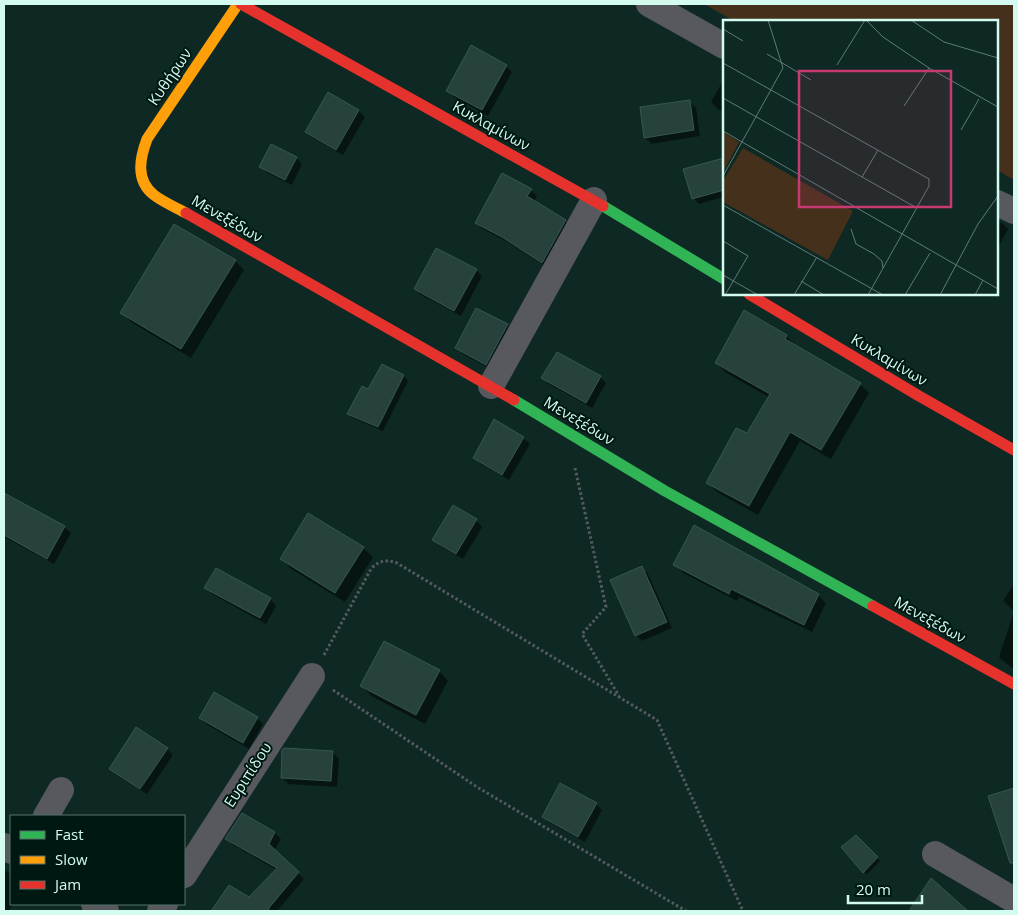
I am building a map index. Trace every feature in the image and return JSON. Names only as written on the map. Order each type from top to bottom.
[{"type":"street","name":"Κυθήρων","points":[[139,171],[140,156],[146,139],[240,4]]},
{"type":"street","name":"Κυκλαμίνων","points":[[240,4],[594,200],[723,278]]},
{"type":"street","points":[[649,4],[723,45]]},
{"type":"street","name":"Μενεξέδων","points":[[139,171],[145,186],[153,194],[491,386],[665,491],[1014,684]]},
{"type":"street","points":[[491,386],[594,200]]},
{"type":"street","points":[[998,203],[1014,211]]},
{"type":"street","name":"Κυκλαμίνων","points":[[751,295],[919,396],[1014,450]]},
{"type":"street","name":"Ευριπίδου","points":[[185,873],[312,676]]},
{"type":"street","points":[[47,815],[61,790]]},
{"type":"street","points":[[936,854],[1014,900]]},
{"type":"path","points":[[568,432],[606,607],[582,634],[620,697]]},
{"type":"path","points":[[686,911],[477,787],[312,676],[371,569],[376,564],[389,560],[396,563],[657,720],[743,911]]},
{"type":"shaded area","points":[[704,4],[1014,4],[1014,180],[998,171],[998,20],[732,20]]},
{"type":"building","points":[[471,45],[507,65],[482,110],[446,91]]},
{"type":"building","points":[[328,92],[359,110],[336,150],[305,132]]},
{"type":"building","points":[[690,100],[694,130],[644,138],[640,107]]},
{"type":"building","points":[[271,144],[297,157],[285,180],[259,167]]},
{"type":"building","points":[[723,158],[723,190],[692,199],[683,169]]},
{"type":"building","points":[[502,173],[532,189],[527,196],[566,220],[542,263],[502,237],[475,223]]},
{"type":"building","points":[[174,224],[236,260],[181,349],[120,313]]},
{"type":"building","points":[[436,248],[477,269],[454,311],[414,289]]},
{"type":"building","points":[[476,308],[508,324],[486,365],[455,348]]},
{"type":"building","points":[[744,310],[787,335],[785,339],[861,383],[821,450],[790,432],[749,506],[706,483],[736,428],[747,433],[770,394],[715,363]]},
{"type":"building","points":[[557,352],[601,376],[586,403],[541,378]]},
{"type":"building","points":[[382,364],[404,375],[378,427],[347,414],[362,386],[368,389]]},
{"type":"building","points":[[494,419],[524,437],[502,475],[473,458]]},
{"type":"building","points":[[4,493],[65,526],[47,559],[4,535]]},
{"type":"building","points":[[453,505],[477,519],[456,554],[432,540]]},
{"type":"building","points":[[308,513],[364,547],[335,593],[280,559]]},
{"type":"building","points":[[694,525],[819,594],[804,625],[731,589],[729,594],[673,565]]},
{"type":"building","points":[[642,566],[667,622],[635,636],[610,580]]},
{"type":"building","points":[[216,568],[271,598],[260,618],[204,588]]},
{"type":"building","points":[[384,641],[440,670],[416,715],[360,686]]},
{"type":"building","points":[[214,692],[258,717],[243,743],[199,718]]},
{"type":"building","points":[[136,727],[168,748],[140,789],[109,769]]},
{"type":"building","points":[[284,748],[333,751],[331,781],[281,778],[282,750]]},
{"type":"building","points":[[560,783],[597,803],[578,837],[542,817]]},
{"type":"building","points":[[1014,788],[1014,863],[1010,863],[988,796]]},
{"type":"building","points":[[242,813],[275,832],[269,844],[299,872],[268,909],[271,911],[211,911],[229,885],[249,897],[277,868],[225,839]]},
{"type":"building","points":[[856,835],[878,857],[863,873],[841,847]]},
{"type":"building","points":[[931,878],[968,911],[909,911]]},
{"type":"traffic: fast","points":[[603,206],[723,278]]},
{"type":"traffic: fast","points":[[514,400],[665,491],[873,606]]},
{"type":"traffic: slow","points":[[186,213],[161,200],[148,189],[142,176],[142,154],[147,139],[238,4]]},
{"type":"traffic: jam","points":[[241,4],[603,206]]},
{"type":"traffic: jam","points":[[186,213],[514,400]]},
{"type":"traffic: jam","points":[[751,295],[919,396],[1014,450]]},
{"type":"traffic: jam","points":[[873,606],[1014,684]]}]
